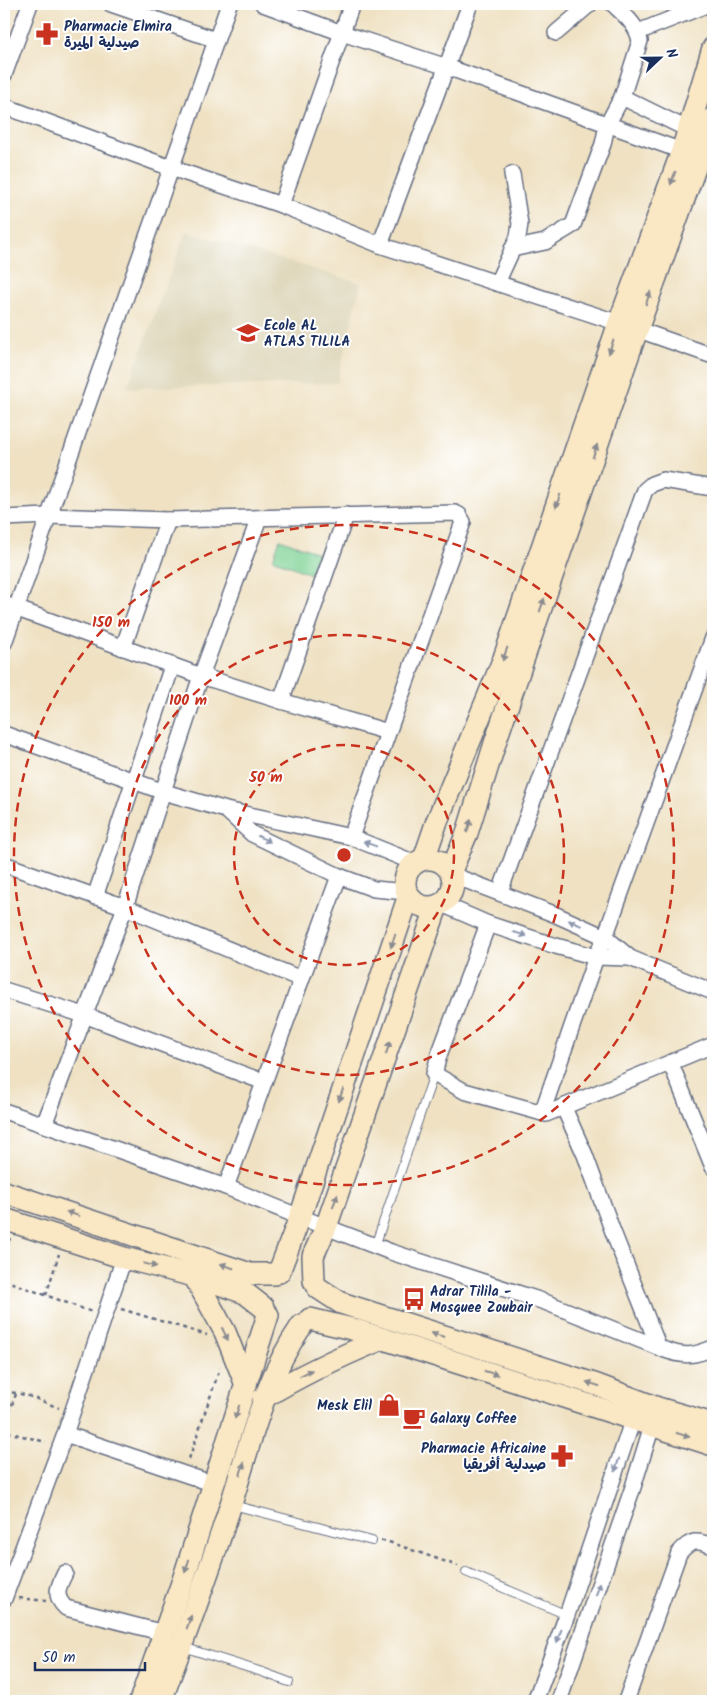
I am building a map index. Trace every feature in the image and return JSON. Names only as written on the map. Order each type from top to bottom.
[{"type":"street","points":[[4,75],[30,4]]},
{"type":"street","points":[[110,4],[216,40]]},
{"type":"street","points":[[4,643],[10,606],[48,516],[229,4]]},
{"type":"street","points":[[263,4],[342,33],[446,66],[682,152]]},
{"type":"street","points":[[281,205],[352,4]]},
{"type":"street","points":[[380,245],[470,4]]},
{"type":"street","points":[[556,33],[590,4]]},
{"type":"street","points":[[512,249],[545,242],[573,225],[603,144],[607,125],[622,97],[640,40],[633,23],[612,4]]},
{"type":"street","points":[[638,32],[709,4]]},
{"type":"street","points":[[161,1701],[231,1505],[264,1398],[284,1353],[306,1322],[315,1313],[318,1305],[314,1256],[326,1227],[439,905],[451,894],[453,888],[452,873],[467,833],[628,327],[713,48]]},
{"type":"street","points":[[622,97],[689,130]]},
{"type":"street","points":[[4,106],[171,168],[281,205],[380,245],[713,356]]},
{"type":"street","points":[[140,1701],[246,1385],[265,1311],[262,1298],[263,1289],[268,1281],[277,1273],[300,1217],[408,894],[405,883],[407,874],[420,861],[504,658],[628,327],[712,123]]},
{"type":"street","points":[[497,283],[518,237],[520,224],[512,174]]},
{"type":"street","points":[[500,892],[645,490],[652,484],[663,480],[713,488]]},
{"type":"street","points":[[4,518],[48,516],[168,520],[455,513],[459,515],[463,522],[351,837]]},
{"type":"street","points":[[280,701],[346,515]]},
{"type":"street","points":[[44,1125],[125,907],[201,676],[259,518]]},
{"type":"street","points":[[123,648],[168,520]]},
{"type":"street","points":[[10,606],[201,676],[388,732]]},
{"type":"street","points":[[542,1113],[596,957],[605,937],[713,638]]},
{"type":"street","points":[[95,897],[172,666]]},
{"type":"street","points":[[4,734],[164,792],[226,810],[351,837],[420,861],[432,858],[439,860],[446,864],[452,873],[554,914],[605,937],[630,958],[713,992]]},
{"type":"street","points":[[226,810],[252,834],[339,876],[374,889],[408,894],[426,907],[439,905],[488,924],[596,957],[630,958]]},
{"type":"street","points":[[4,864],[125,907],[301,979]]},
{"type":"street","points":[[226,1187],[339,876]]},
{"type":"street","points":[[488,924],[439,1055],[434,1074],[464,1091],[546,1114],[671,1064],[713,1045]]},
{"type":"street","points":[[4,990],[84,1015],[264,1082]]},
{"type":"street","points":[[671,1064],[713,1167]]},
{"type":"street","points":[[564,1108],[659,1348]]},
{"type":"street","points":[[4,1111],[226,1187],[375,1246],[437,1268],[545,1302],[659,1348],[685,1356],[702,1353],[713,1348]]},
{"type":"street","points":[[4,1192],[250,1274],[277,1273],[289,1269],[298,1270],[307,1274],[316,1285],[340,1303],[597,1385],[645,1413],[713,1445]]},
{"type":"street","points":[[4,1219],[124,1258],[194,1276],[245,1293],[274,1322],[283,1326],[293,1327],[306,1322],[356,1330],[516,1380],[645,1413],[713,1424]]},
{"type":"street","points":[[4,1598],[72,1413],[124,1258]]},
{"type":"street","points":[[194,1276],[229,1342],[246,1385]]},
{"type":"street","points":[[264,1398],[297,1377],[382,1339]]},
{"type":"street","points":[[535,1701],[645,1413]]},
{"type":"street","points":[[559,1701],[633,1487],[645,1413]]},
{"type":"street","points":[[62,1440],[214,1484]]},
{"type":"street","points":[[626,1701],[679,1553],[687,1544],[700,1541],[713,1546]]},
{"type":"street","points":[[65,1573],[58,1589],[60,1602],[66,1608],[164,1633]]},
{"type":"lane","points":[[375,1246],[434,1074]]},
{"type":"lane","points":[[231,1505],[372,1541]]},
{"type":"lane","points":[[466,1572],[567,1615]]},
{"type":"lane","points":[[181,1647],[289,1682]]},
{"type":"path","points":[[46,1295],[64,1238]]},
{"type":"path","points":[[4,1280],[46,1295],[229,1342],[184,1474]]},
{"type":"path","points":[[5,1392],[72,1413]]},
{"type":"path","points":[[16,1394],[4,1426],[11,1433],[62,1440]]},
{"type":"path","points":[[372,1541],[386,1540],[457,1566],[466,1572]]},
{"type":"path","points":[[4,1598],[60,1602]]},
{"type":"shaded area","name":"Ecole AL ATLAS TILILA","points":[[186,231],[361,283],[337,383],[127,388]]},
{"type":"green space","points":[[280,539],[318,553],[310,574],[273,559]]},
{"type":"place","name":"Pharmacie Elmira صيدلية الميرة","points":[[47,34]]},
{"type":"place","name":"Ecole AL ATLAS TILILA","points":[[248,333]]},
{"type":"place","name":"Adrar Tilila - Mosquee Zoubair","points":[[414,1299]]},
{"type":"place","name":"Mesk Elil","points":[[389,1405]]},
{"type":"place","name":"Galaxy Coffee","points":[[414,1418]]},
{"type":"place","name":"Pharmacie Africaine صيدلية أفريقيا","points":[[562,1456]]}]
